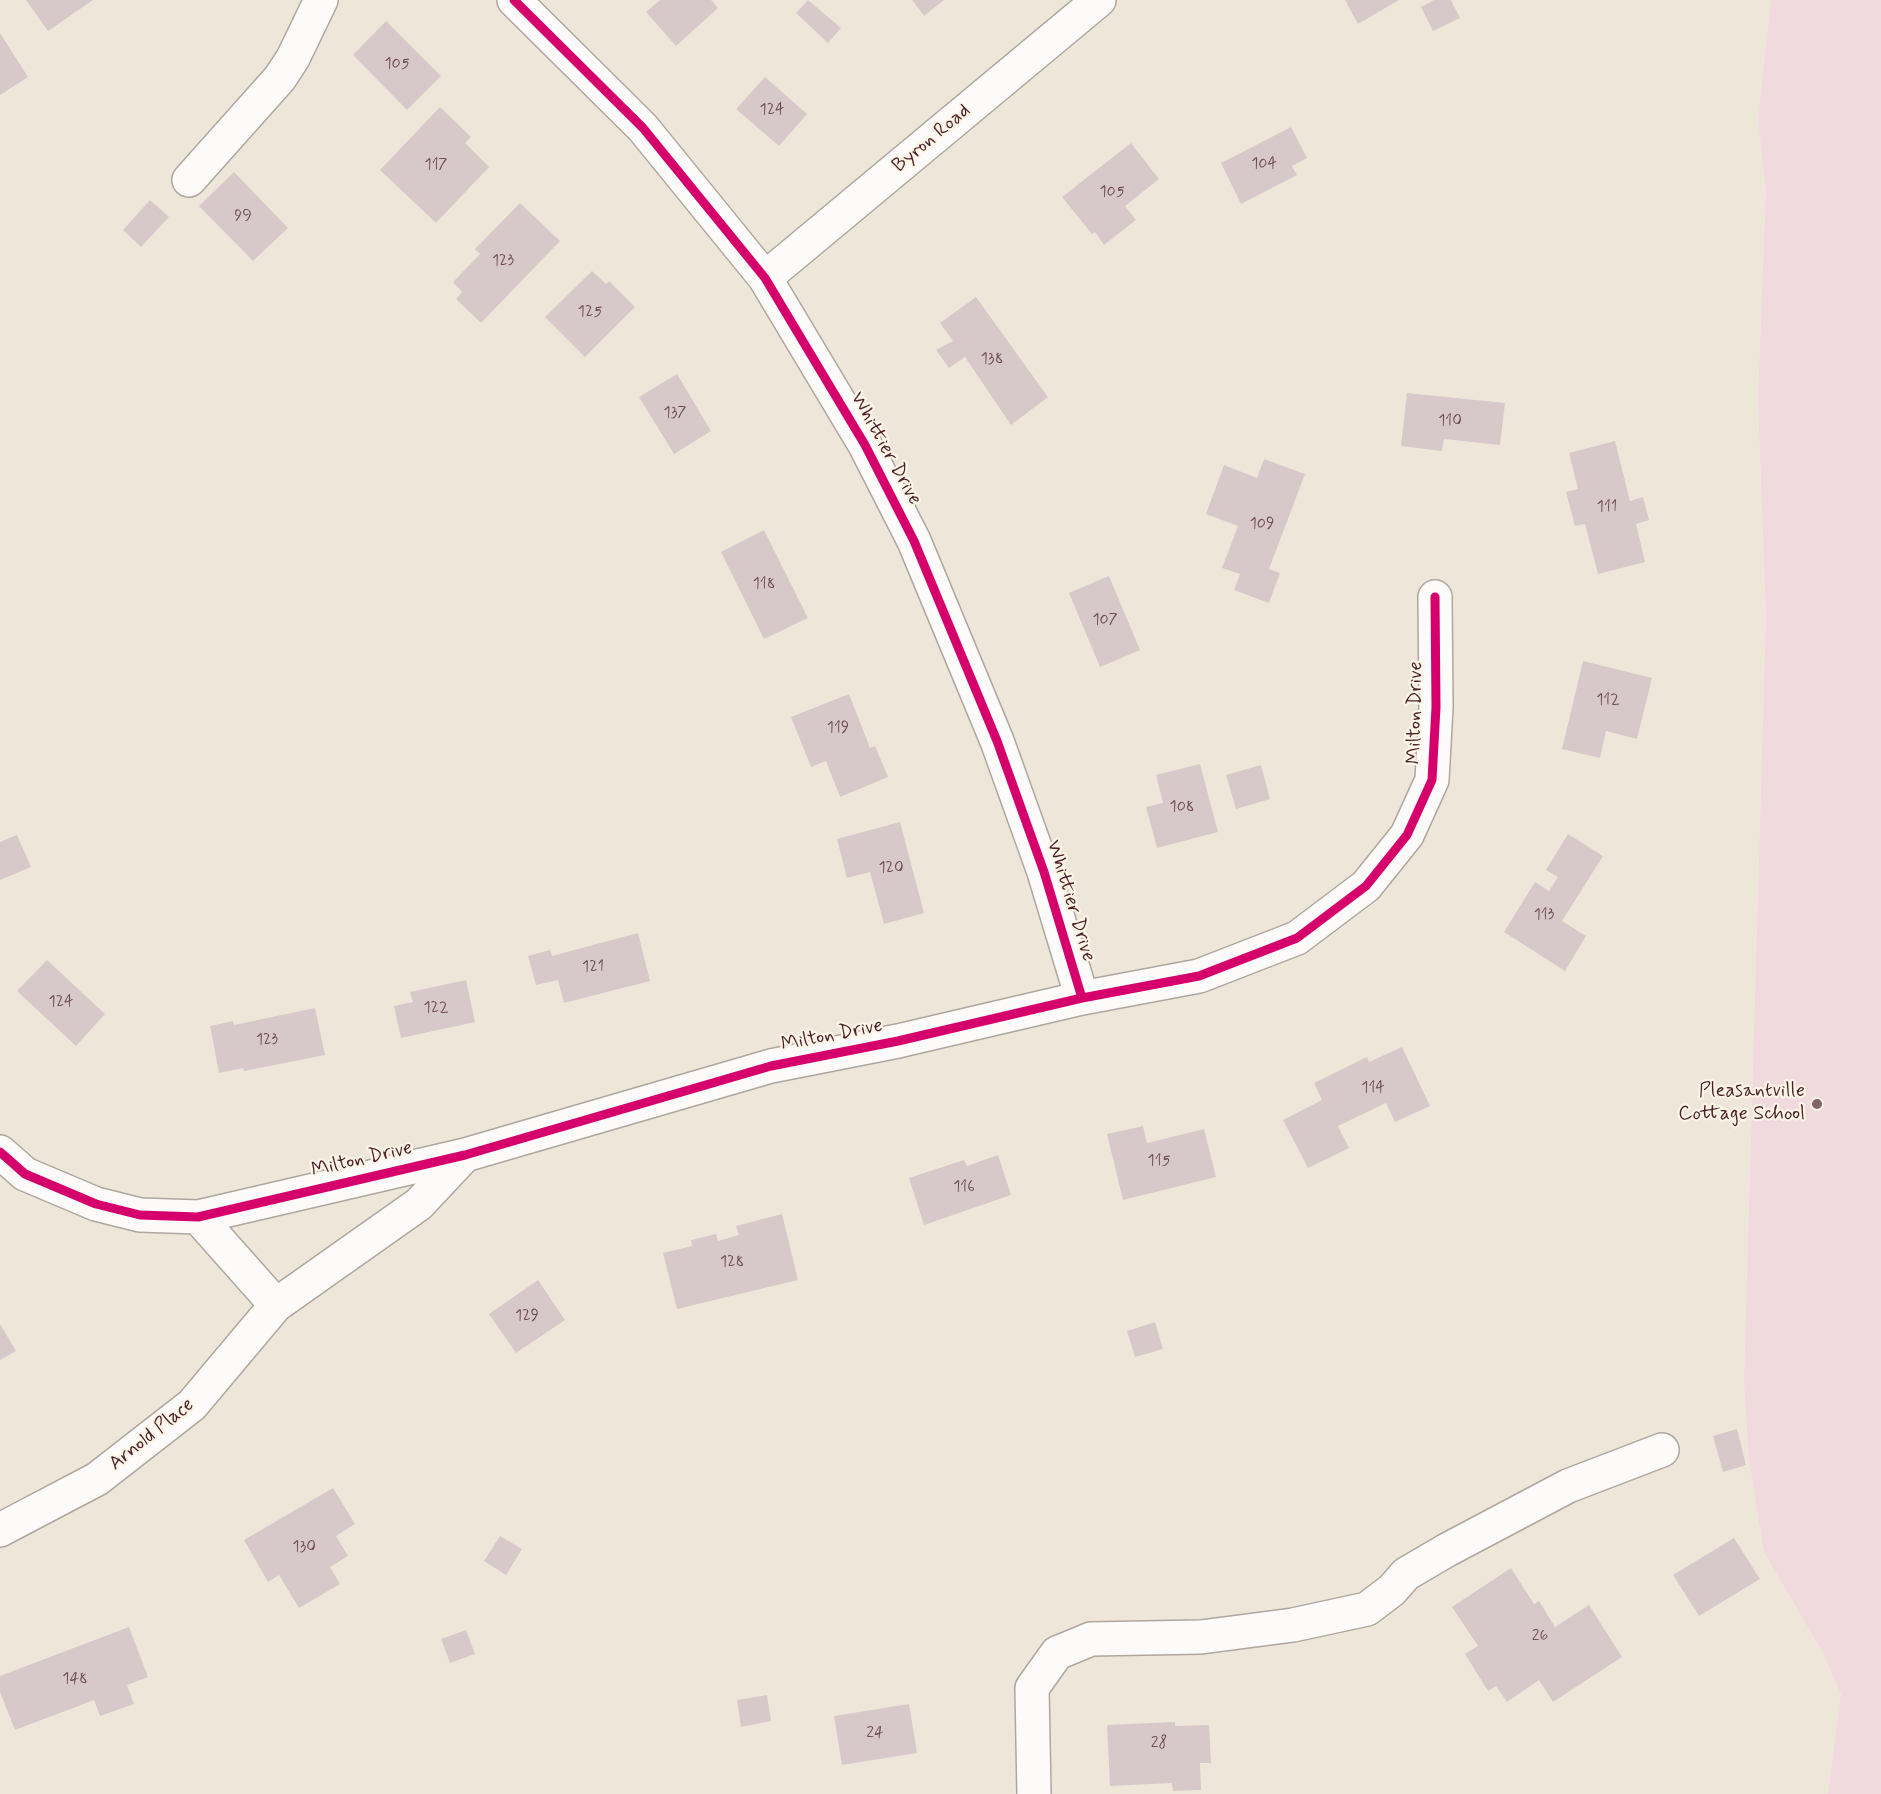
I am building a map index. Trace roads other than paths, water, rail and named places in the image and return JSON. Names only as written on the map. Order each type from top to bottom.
[{"type":"street","points":[[189,180],[280,78],[293,58],[321,0]]},
{"type":"street","name":"Byron Road","points":[[765,278],[1098,0]]},
{"type":"street","name":"Whittier Drive","points":[[526,4],[643,128],[765,278],[865,445],[914,541],[1001,752],[1044,872],[1082,998]]},
{"type":"street","name":"Milton Drive","points":[[0,1152],[25,1174],[96,1204],[140,1215],[198,1217],[465,1155],[771,1066],[898,1041],[1082,998],[1210,972],[1297,938],[1366,886],[1407,836],[1432,780],[1436,707],[1435,597]]},
{"type":"street","name":"Arnold Place","points":[[0,1530],[97,1479],[192,1405],[276,1305],[419,1204],[465,1155]]},
{"type":"street","points":[[198,1217],[276,1305]]},
{"type":"street","points":[[1033,1780],[1032,1688],[1057,1653],[1091,1639],[1201,1637],[1293,1625],[1367,1609],[1392,1590],[1406,1574],[1447,1550],[1568,1486],[1662,1450]]},
{"type":"place","name":"Pleasantville Cottage School","points":[[1817,1104]]}]
